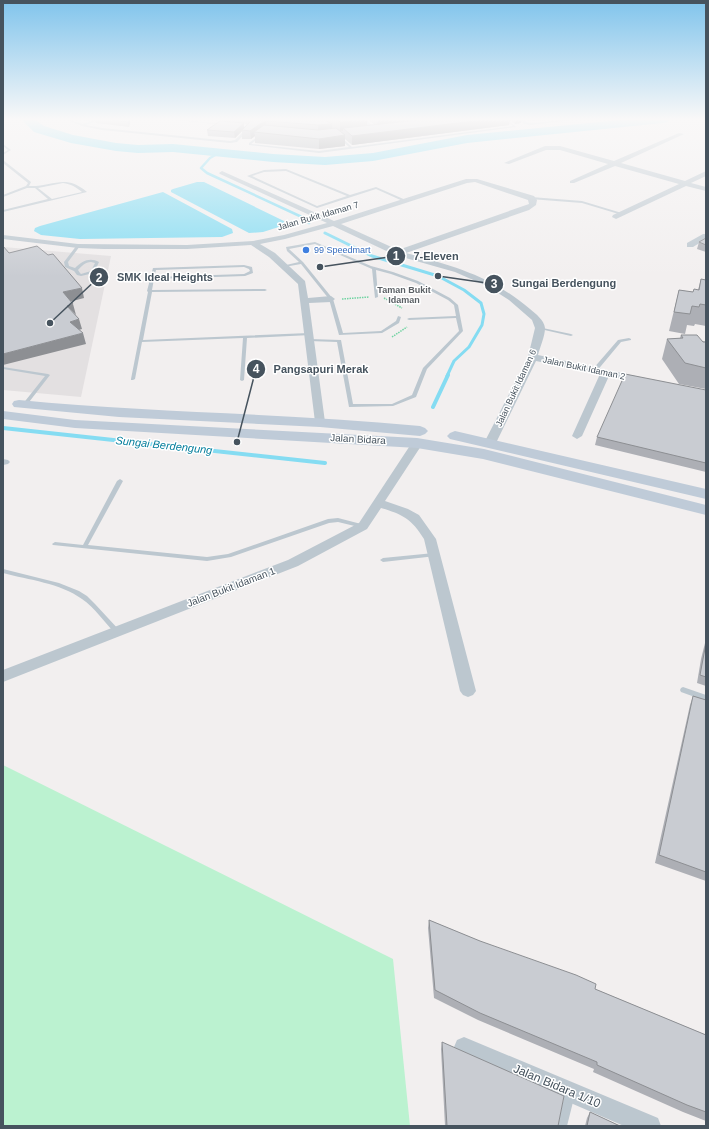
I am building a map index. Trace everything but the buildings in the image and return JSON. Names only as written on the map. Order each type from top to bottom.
[{"type":"main road","name":"Jalan Bidara","points":[[3,402],[87,411],[320,422],[411,430],[490,443],[706,494]]},
{"type":"main road","name":"Jalan Bidara","points":[[3,414],[75,424],[417,443],[454,448],[484,454],[706,510]]},
{"type":"street","points":[[572,182],[596,172]]},
{"type":"street","points":[[646,172],[706,189]]},
{"type":"street","points":[[222,173],[398,253],[458,270],[490,284],[512,298],[528,311],[536,319],[540,328]]},
{"type":"street","points":[[616,217],[706,173]]},
{"type":"street","name":"Jalan Bukit Idaman 7","points":[[3,237],[78,246],[187,247],[253,243],[285,237],[333,224],[466,181],[475,180],[531,198]]},
{"type":"street","points":[[398,253],[526,208],[533,203],[531,198]]},
{"type":"street","points":[[690,245],[706,236]]},
{"type":"street","points":[[253,243],[272,255],[302,283],[320,422]]},
{"type":"street","points":[[304,301],[331,299]]},
{"type":"street","name":"Jalan Bukit Idaman 6","points":[[490,443],[533,357],[540,328]]},
{"type":"street","name":"Jalan Bukit Idaman 2","points":[[533,357],[652,383]]},
{"type":"street","points":[[577,436],[606,373]]},
{"type":"street","name":"Jalan Bukit Idaman 1","points":[[3,676],[294,563],[363,526],[417,443]]},
{"type":"street","points":[[378,503],[408,512],[421,523],[430,539],[468,691]]},
{"type":"street","name":"Jalan Bidara 1/10","points":[[464,1047],[650,1126]]},
{"type":"lane","points":[[16,172],[30,183],[27,187]]},
{"type":"lane","points":[[262,172],[249,176],[317,207],[376,188],[406,200]]},
{"type":"lane","points":[[290,172],[349,196]]},
{"type":"lane","points":[[3,196],[27,187],[36,188],[64,182],[85,191],[58,199],[3,211]]},
{"type":"lane","points":[[36,188],[51,200]]},
{"type":"lane","points":[[531,198],[582,202],[623,214]]},
{"type":"lane","points":[[140,341],[245,336],[309,337],[339,341],[351,406],[393,405],[414,396],[425,369],[461,331],[456,304],[418,282],[353,260],[316,243],[287,248],[302,263],[331,299],[340,334],[382,332],[398,322],[399,317]]},
{"type":"lane","points":[[76,270],[83,262],[91,260],[97,262],[94,272],[81,275],[78,274],[76,270],[67,267],[66,262],[78,246]]},
{"type":"lane","points":[[284,266],[302,263]]},
{"type":"lane","points":[[133,378],[149,291],[154,269],[244,266],[251,268],[252,272],[245,275],[152,278]]},
{"type":"lane","points":[[374,268],[376,297]]},
{"type":"lane","points":[[149,291],[265,290]]},
{"type":"lane","points":[[409,319],[459,317]]},
{"type":"lane","points":[[540,328],[572,335]]},
{"type":"lane","points":[[242,380],[245,336]]},
{"type":"lane","points":[[594,371],[620,341],[629,339]]},
{"type":"lane","points":[[3,368],[48,375],[24,405]]},
{"type":"lane","points":[[85,546],[120,481]]},
{"type":"lane","points":[[55,544],[207,559],[229,556],[328,521],[338,520],[363,526]]},
{"type":"lane","points":[[382,560],[434,556]]},
{"type":"lane","points":[[3,571],[74,591],[84,597],[117,631]]},
{"type":"lane","points":[[683,690],[706,698]]},
{"type":"lane","points":[[562,1126],[570,1092]]},
{"type":"shaded area","points":[[3,247],[111,256],[81,397],[3,390]]},
{"type":"green space","points":[[3,765],[393,959],[410,1126],[3,1126]]},
{"type":"water","points":[[197,182],[204,182],[284,221],[285,225],[263,232],[249,233],[171,192],[173,189]]},
{"type":"water","points":[[163,192],[232,229],[233,233],[222,237],[80,239],[41,235],[34,231],[35,228],[40,226]]},
{"type":"waterway","name":"Sungai Berdengung","points":[[205,172],[304,218],[309,223]]},
{"type":"waterway","name":"Sungai Berdengung","points":[[325,233],[372,256],[438,276],[464,290],[481,303],[484,314],[482,325],[469,347],[454,361],[447,376]]},
{"type":"waterway","name":"Sungai Berdengung","points":[[433,407],[448,375]]},
{"type":"waterway","name":"Sungai Berdengung","points":[[3,428],[325,463]]},
{"type":"place","name":"99 Speedmart","points":[[306,250]]},
{"type":"place","name":"7-Eleven","points":[[320,267]]},
{"type":"place","name":"Sungai Berdengung","points":[[438,276]]},
{"type":"place","name":"SMK Ideal Heights","points":[[50,323]]},
{"type":"place","name":"Pangsapuri Merak","points":[[237,442]]},
{"type":"district","name":"Taman Bukit Idaman","points":[[404,296]]}]
